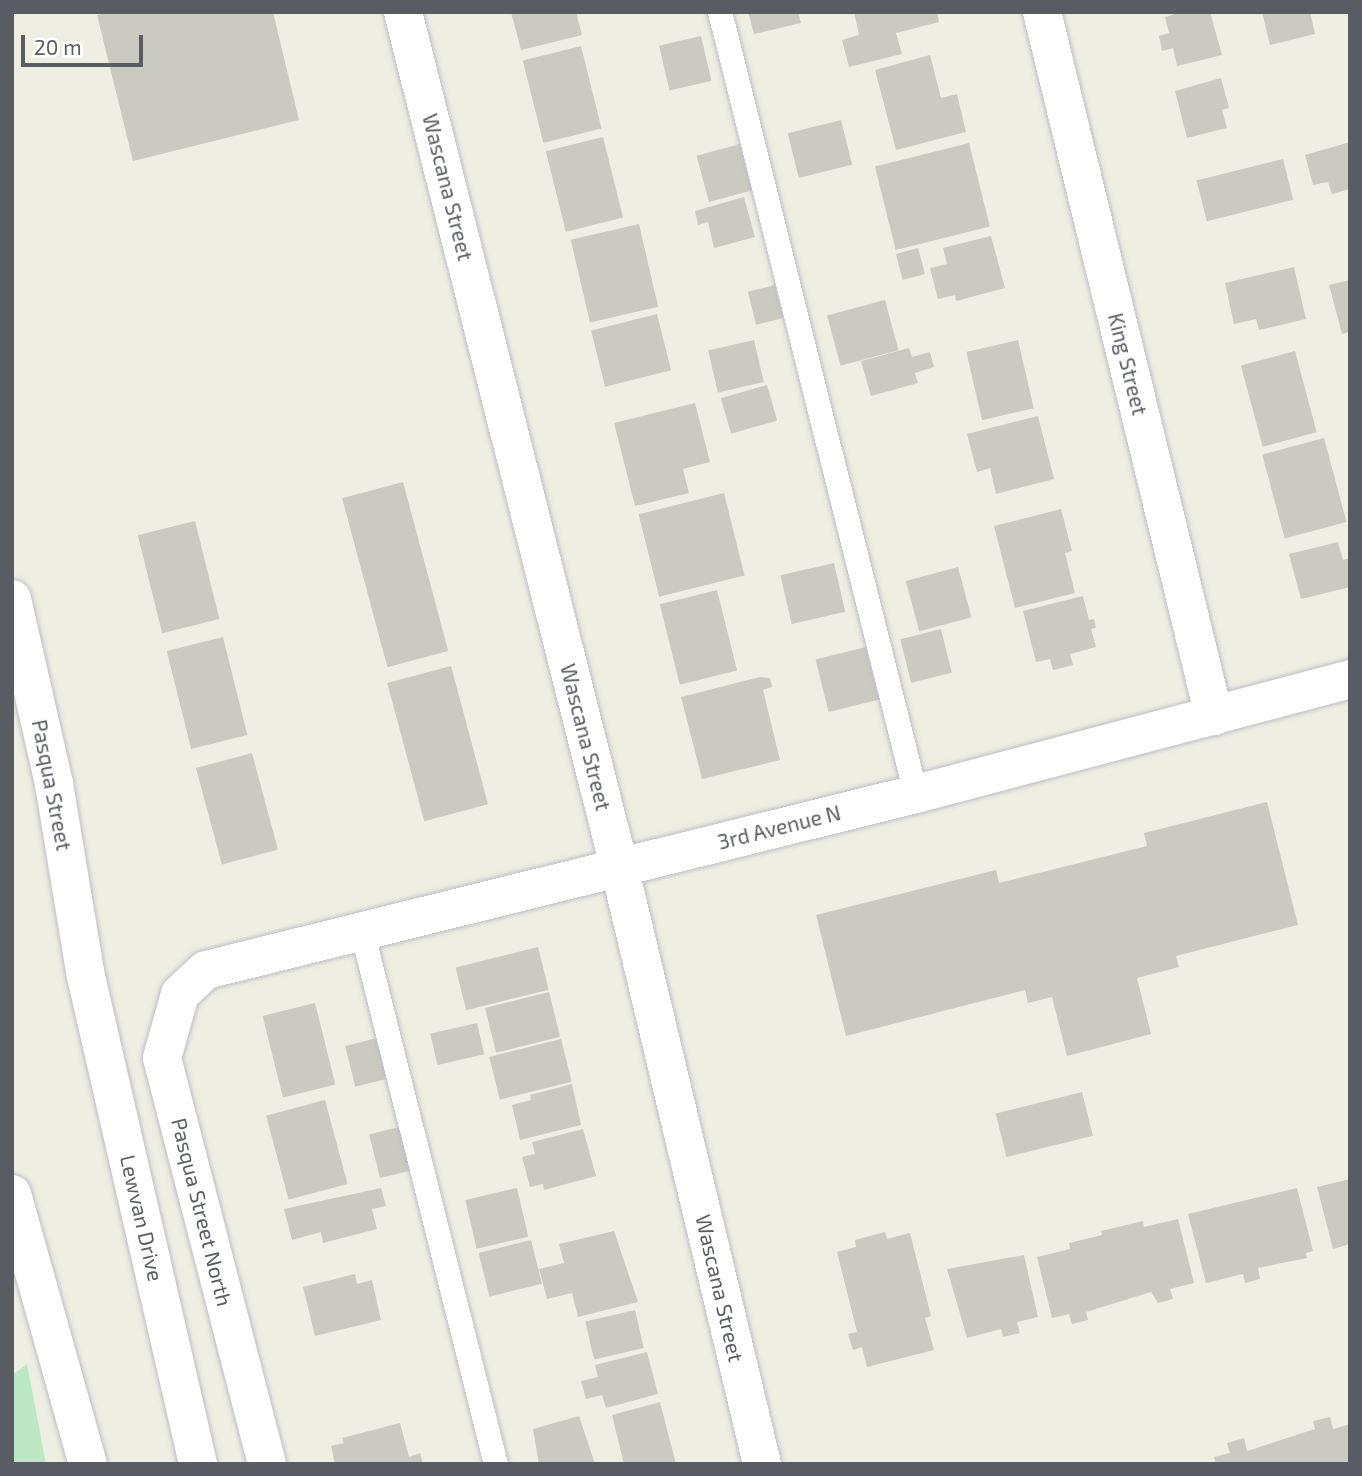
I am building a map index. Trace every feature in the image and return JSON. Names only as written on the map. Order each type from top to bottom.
[{"type":"street","name":"Wascana Street","points":[[403,12],[619,866],[762,1464]]},
{"type":"street","name":"King Street","points":[[1042,12],[1214,716]]},
{"type":"street","name":"Pasqua Street","points":[[12,599],[54,784],[85,972]]},
{"type":"street","name":"3rd Avenue N","points":[[206,970],[363,935],[619,866],[916,794],[1350,679]]},
{"type":"street","name":"Pasqua Street North","points":[[206,970],[180,994],[162,1058],[267,1464]]},
{"type":"street","name":"Lewvan Drive","points":[[85,972],[198,1464]]},
{"type":"street","points":[[12,1194],[89,1464]]},
{"type":"lane","points":[[720,12],[916,794]]},
{"type":"lane","points":[[363,935],[496,1464]]},
{"type":"green space","points":[[27,1364],[46,1464],[12,1464],[12,1375]]},
{"type":"building","points":[[110,12],[273,12],[299,120],[133,161],[97,15]]},
{"type":"building","points":[[511,12],[576,12],[582,35],[521,50]]},
{"type":"building","points":[[748,12],[798,12],[801,23],[754,34]]},
{"type":"building","points":[[854,12],[937,12],[939,22],[896,33],[902,54],[849,67],[842,40],[859,35]]},
{"type":"building","points":[[1182,12],[1210,12],[1222,55],[1177,66],[1173,48],[1162,51],[1159,36],[1169,33],[1165,17]]},
{"type":"building","points":[[1262,12],[1310,12],[1315,34],[1270,45]]},
{"type":"building","points":[[701,36],[711,81],[669,90],[659,46]]},
{"type":"building","points":[[581,46],[602,128],[543,143],[523,61]]},
{"type":"building","points":[[930,55],[941,98],[957,94],[966,132],[896,150],[875,70]]},
{"type":"building","points":[[1221,78],[1229,108],[1222,110],[1227,128],[1187,138],[1175,91]]},
{"type":"building","points":[[841,120],[852,165],[799,178],[788,133]]},
{"type":"building","points":[[603,137],[623,218],[566,232],[546,151]]},
{"type":"building","points":[[1350,142],[1350,189],[1332,194],[1328,182],[1313,185],[1305,155]]},
{"type":"building","points":[[969,143],[990,226],[896,250],[875,166]]},
{"type":"building","points":[[740,144],[752,190],[709,202],[697,156]]},
{"type":"building","points":[[1283,159],[1293,200],[1207,221],[1197,181]]},
{"type":"building","points":[[744,197],[755,237],[714,248],[708,222],[698,225],[695,211]]},
{"type":"building","points":[[639,224],[658,307],[590,323],[571,240]]},
{"type":"building","points":[[991,236],[1005,288],[956,301],[955,295],[938,299],[930,268],[947,264],[943,248]]},
{"type":"building","points":[[918,248],[925,274],[903,280],[896,254]]},
{"type":"building","points":[[1294,267],[1306,319],[1259,330],[1256,319],[1234,324],[1225,283]]},
{"type":"building","points":[[1350,280],[1350,332],[1342,334],[1329,285]]},
{"type":"building","points":[[775,285],[783,318],[756,325],[748,292]]},
{"type":"building","points":[[885,300],[898,350],[841,366],[827,316]]},
{"type":"building","points":[[657,314],[671,370],[605,387],[591,330]]},
{"type":"building","points":[[754,340],[764,382],[718,392],[708,351]]},
{"type":"building","points":[[1018,340],[1034,408],[982,420],[966,352]]},
{"type":"building","points":[[909,348],[912,357],[930,352],[934,367],[915,373],[918,383],[871,396],[861,361]]},
{"type":"building","points":[[1295,351],[1317,432],[1263,447],[1241,365]]},
{"type":"building","points":[[767,385],[777,421],[731,434],[721,398]]},
{"type":"building","points":[[695,403],[710,462],[683,469],[689,493],[635,506],[614,423]]},
{"type":"building","points":[[1038,416],[1054,479],[996,494],[990,468],[977,472],[967,434]]},
{"type":"building","points":[[1324,438],[1347,522],[1285,539],[1262,455]]},
{"type":"building","points":[[403,482],[448,651],[387,667],[342,498]]},
{"type":"building","points":[[724,493],[745,575],[659,597],[639,514]]},
{"type":"building","points":[[1061,509],[1072,551],[1065,553],[1075,593],[1015,608],[994,526]]},
{"type":"building","points":[[195,521],[219,619],[162,633],[138,535]]},
{"type":"building","points":[[1338,542],[1343,560],[1350,558],[1350,587],[1301,599],[1289,554]]},
{"type":"building","points":[[834,563],[845,612],[792,624],[780,575]]},
{"type":"building","points":[[958,567],[971,617],[919,631],[906,581]]},
{"type":"building","points":[[717,590],[737,671],[680,685],[660,604]]},
{"type":"building","points":[[1083,596],[1089,620],[1094,619],[1096,628],[1091,629],[1096,647],[1070,654],[1073,665],[1053,670],[1050,659],[1036,662],[1023,611]]},
{"type":"building","points":[[941,629],[952,673],[911,683],[900,639]]},
{"type":"building","points":[[223,637],[247,735],[191,749],[167,651]]},
{"type":"building","points":[[866,647],[879,699],[829,712],[816,660]]},
{"type":"building","points":[[451,666],[488,804],[424,821],[387,683]]},
{"type":"building","points":[[760,677],[770,678],[772,687],[763,690],[780,760],[702,779],[681,697]]},
{"type":"building","points":[[252,753],[278,850],[222,865],[196,768]]},
{"type":"building","points":[[1267,802],[1298,925],[1176,956],[1179,967],[1137,978],[1151,1034],[1067,1056],[1052,997],[1028,1003],[1025,990],[846,1036],[816,915],[996,870],[999,883],[1147,846],[1144,833]]},
{"type":"building","points":[[538,947],[549,990],[466,1010],[456,968]]},
{"type":"building","points":[[549,992],[560,1037],[496,1053],[485,1008]]},
{"type":"building","points":[[315,1003],[335,1085],[283,1098],[263,1016]]},
{"type":"building","points":[[477,1023],[484,1054],[437,1065],[430,1034]]},
{"type":"building","points":[[385,1036],[395,1077],[355,1087],[345,1046]]},
{"type":"building","points":[[561,1039],[572,1082],[500,1100],[489,1057]]},
{"type":"building","points":[[572,1084],[581,1125],[520,1140],[512,1105],[531,1100],[530,1095]]},
{"type":"building","points":[[1082,1092],[1093,1136],[1007,1157],[996,1114]]},
{"type":"building","points":[[325,1100],[348,1184],[289,1200],[266,1116]]},
{"type":"building","points":[[407,1125],[418,1169],[380,1178],[369,1134]]},
{"type":"building","points":[[583,1129],[596,1176],[544,1190],[543,1184],[530,1187],[522,1157],[535,1154],[532,1142]]},
{"type":"building","points":[[1350,1179],[1350,1244],[1333,1249],[1317,1187]]},
{"type":"building","points":[[381,1188],[386,1206],[372,1209],[377,1229],[323,1243],[321,1232],[292,1240],[284,1209]]},
{"type":"building","points":[[517,1188],[528,1237],[477,1249],[465,1200]]},
{"type":"building","points":[[1297,1188],[1313,1251],[1306,1253],[1307,1258],[1258,1268],[1260,1279],[1245,1283],[1243,1274],[1206,1283],[1188,1214]]},
{"type":"building","points":[[1178,1219],[1194,1283],[1170,1289],[1173,1299],[1158,1303],[1151,1292],[1086,1312],[1088,1320],[1072,1324],[1069,1314],[1052,1318],[1037,1257],[1070,1249],[1069,1243],[1102,1235],[1101,1231],[1143,1221],[1144,1227]]},
{"type":"building","points":[[614,1231],[638,1302],[578,1317],[572,1293],[547,1299],[539,1269],[564,1263],[559,1244]]},
{"type":"building","points":[[885,1232],[887,1239],[910,1233],[931,1316],[925,1318],[934,1350],[867,1367],[862,1347],[853,1350],[848,1334],[857,1332],[837,1252],[856,1247],[855,1240]]},
{"type":"building","points":[[531,1240],[542,1284],[489,1297],[479,1253]]},
{"type":"building","points":[[1024,1255],[1038,1317],[1017,1322],[1020,1333],[1003,1337],[1001,1329],[967,1338],[947,1269]]},
{"type":"building","points":[[355,1274],[357,1284],[372,1280],[381,1320],[315,1336],[303,1287]]},
{"type":"building","points":[[635,1310],[644,1348],[594,1359],[585,1321]]},
{"type":"building","points":[[647,1352],[658,1394],[606,1408],[602,1395],[586,1399],[581,1381],[598,1377],[595,1365]]},
{"type":"building","points":[[660,1402],[676,1464],[624,1464],[612,1415]]},
{"type":"building","points":[[579,1416],[595,1464],[539,1464],[533,1429]]},
{"type":"building","points":[[1330,1417],[1333,1429],[1350,1424],[1350,1464],[1216,1464],[1214,1457],[1230,1453],[1227,1443],[1244,1438],[1247,1451],[1315,1429],[1313,1421]]},
{"type":"building","points":[[400,1423],[409,1457],[420,1453],[423,1464],[335,1464],[331,1446],[344,1443],[342,1438]]}]
